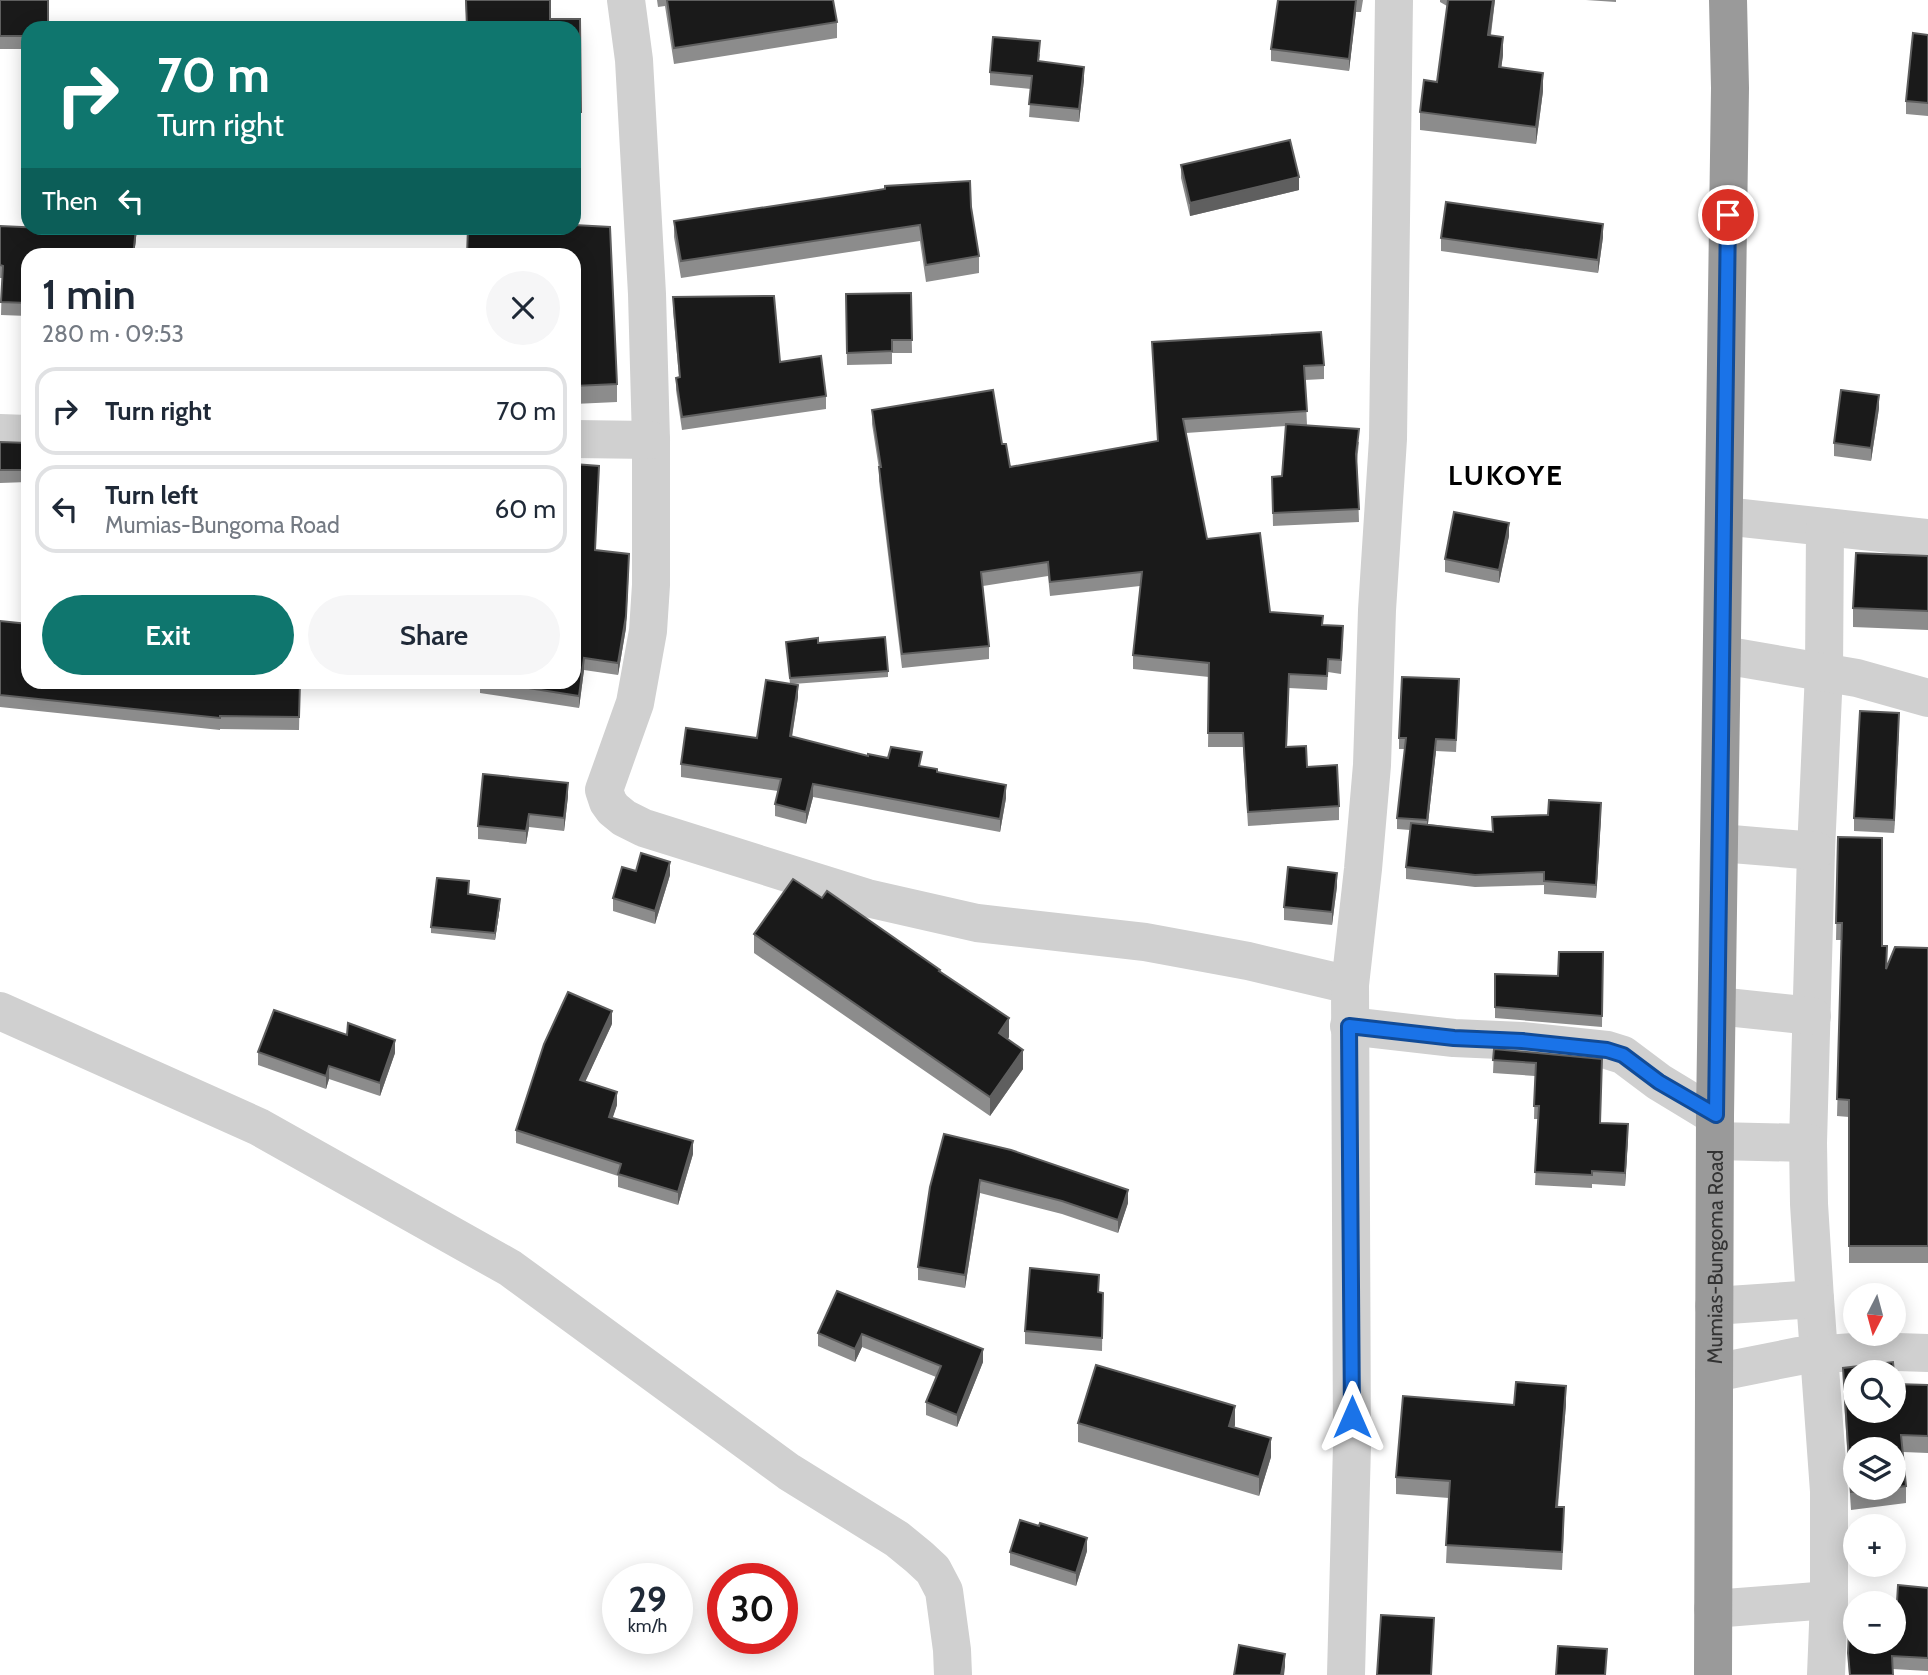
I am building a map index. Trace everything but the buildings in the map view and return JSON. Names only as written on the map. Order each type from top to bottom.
[{"type":"highway","name":"Mumias-Bungoma Road","points":[[1713,1675],[1715,1128],[1730,88],[1728,0]]},
{"type":"street","points":[[626,0],[634,60],[647,294],[651,585],[646,644],[635,703],[604,790],[608,802],[624,818],[644,828],[867,898],[976,923],[1144,942],[1248,961],[1350,985]]},
{"type":"street","points":[[1346,1675],[1352,1445],[1350,985],[1372,765],[1377,610],[1388,439],[1394,0]]},
{"type":"street","points":[[0,433],[21,434]]},
{"type":"street","points":[[581,439],[651,440]]},
{"type":"street","points":[[1724,516],[1928,538]]},
{"type":"street","points":[[1825,527],[1824,672],[1808,1143],[1818,1355],[1829,1491],[1826,1675]]},
{"type":"street","points":[[1723,655],[1857,678],[1928,698]]},
{"type":"street","points":[[1720,843],[1816,851]]},
{"type":"street","points":[[1717,1006],[1812,1016]]},
{"type":"street","points":[[0,1011],[259,1127],[510,1268],[789,1472],[897,1539],[919,1556],[933,1570],[944,1591],[953,1675]]},
{"type":"street","points":[[1349,1026],[1454,1038],[1522,1041],[1607,1050],[1623,1055],[1715,1128],[1808,1143]]},
{"type":"street","points":[[1714,1306],[1815,1300]]},
{"type":"street","points":[[1714,1373],[1799,1356],[1867,1351],[1928,1353]]},
{"type":"street","points":[[1713,1609],[1829,1600]]},
{"type":"district","name":"LUKOYE","points":[[1506,475]]},
{"type":"route","points":[[1352,1417],[1349,1026],[1454,1038],[1522,1041],[1607,1050],[1623,1055],[1659,1082],[1716,1115],[1728,215]]}]
